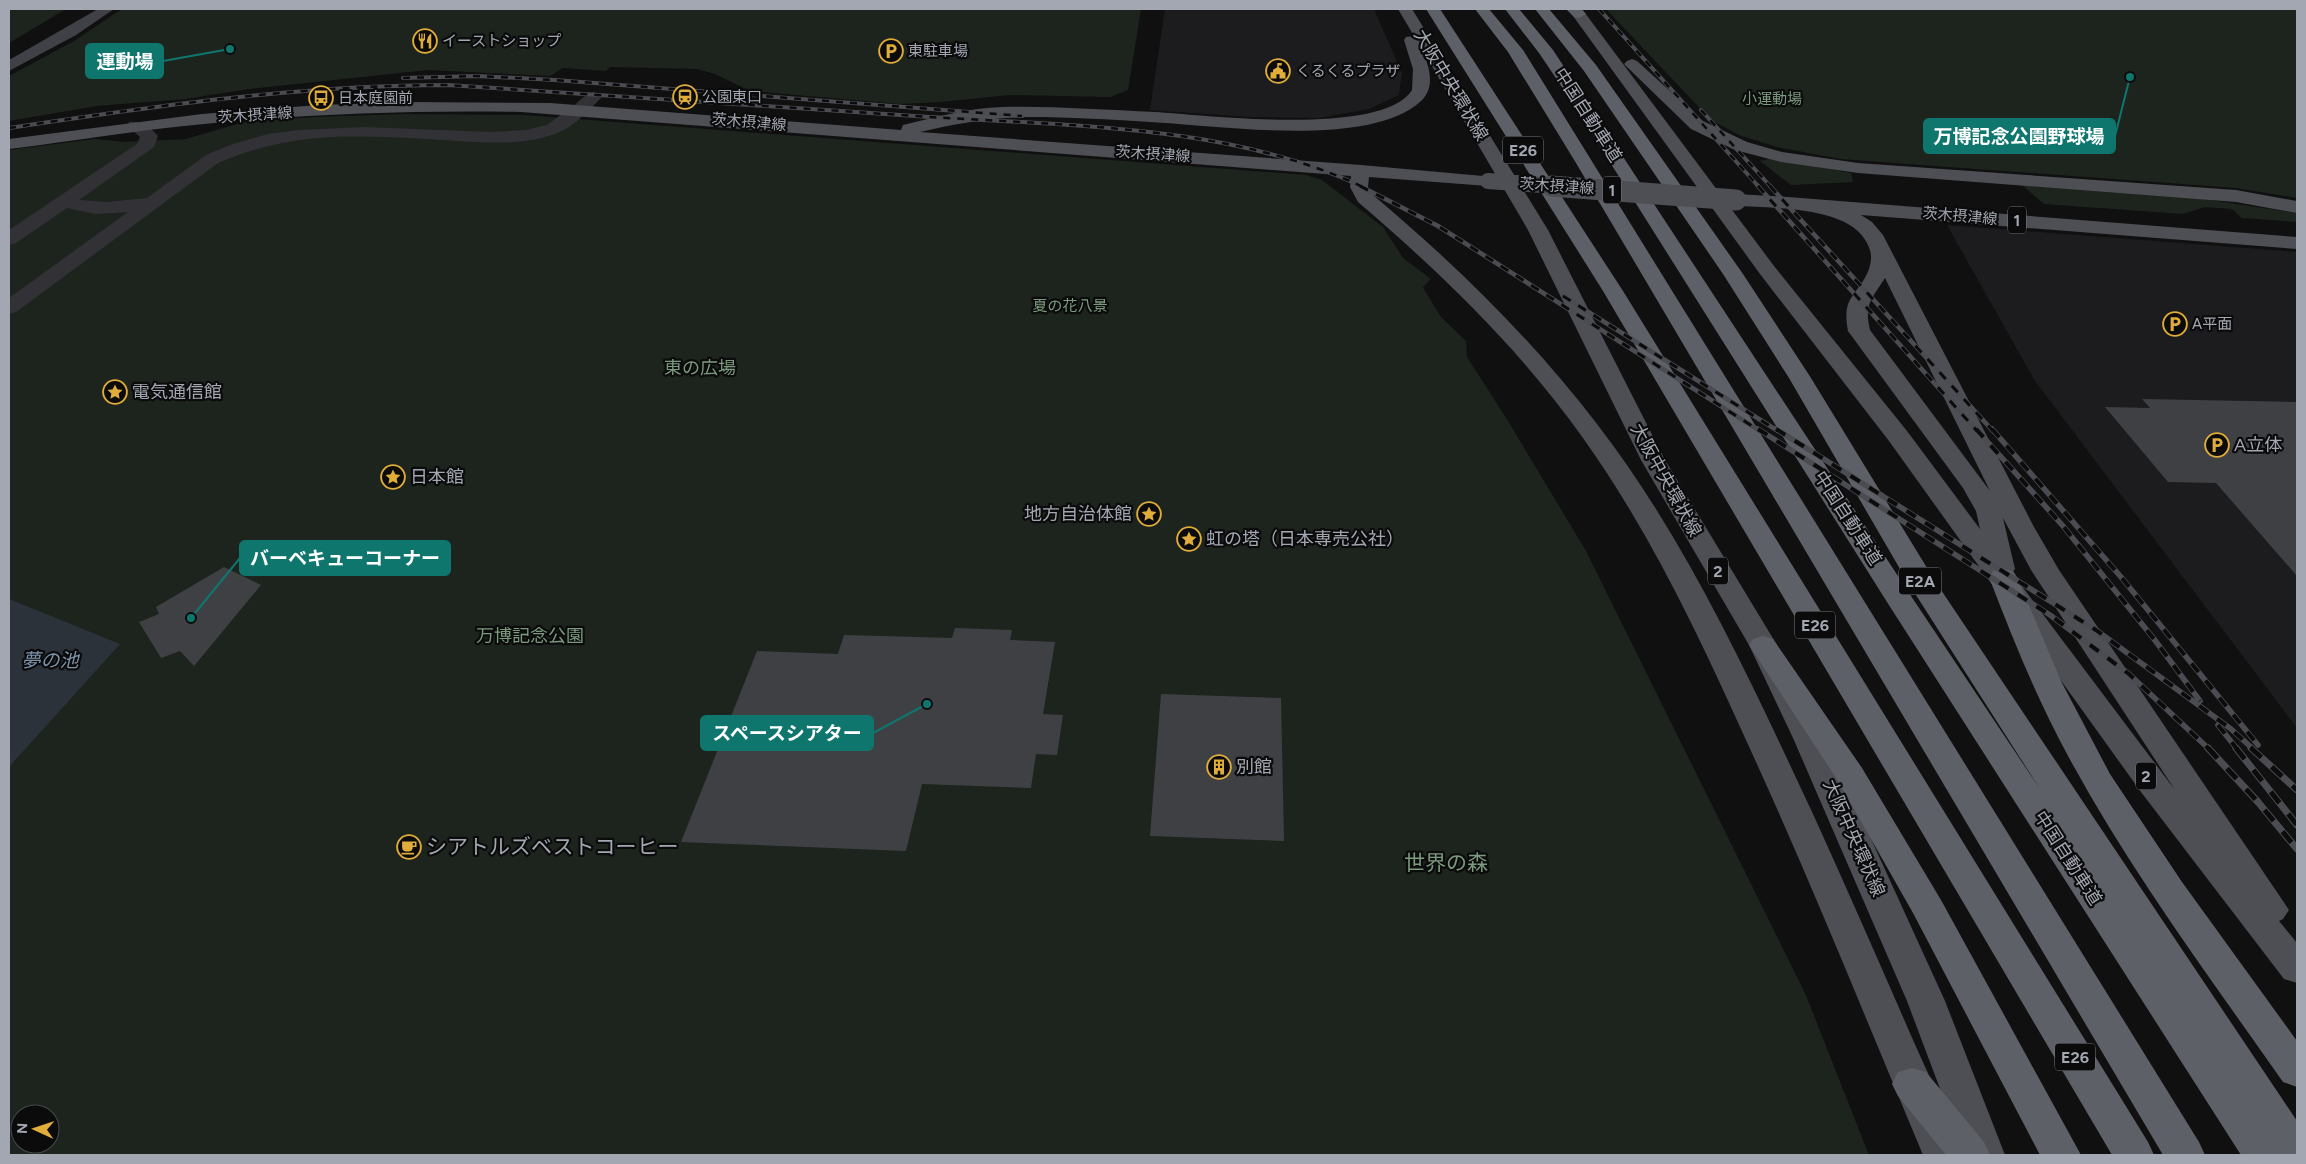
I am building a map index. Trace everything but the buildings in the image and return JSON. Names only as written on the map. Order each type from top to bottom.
[{"type":"highway","name":"中国自動車道","points":[[1482,9],[1515,50],[1586,163],[2185,1155]]},
{"type":"highway","name":"中国自動車道","points":[[1512,9],[1545,50],[1618,159],[1901,602],[2263,1155]]},
{"type":"highway","name":"E2A","points":[[1542,9],[1590,68],[1733,274],[1800,378],[1921,582],[1961,645],[2297,1155]]},
{"type":"highway","name":"E26","points":[[1415,10],[1614,291],[2134,1155]]},
{"type":"highway","points":[[2003,577],[2047,685],[2097,780],[2190,921],[2297,1071]]},
{"type":"highway","points":[[1763,645],[1851,776],[1924,900],[2061,1155]]},
{"type":"highway","points":[[1912,1084],[1970,1155]]},
{"type":"main road","points":[[9,53],[84,9]]},
{"type":"main road","points":[[9,66],[71,32],[107,9]]},
{"type":"main road","points":[[823,128],[903,130],[966,115],[1002,112],[1070,113],[1302,125],[1365,119],[1382,115],[1407,104],[1416,97],[1420,90],[1422,73],[1408,33],[1415,10]]},
{"type":"main road","name":"大阪中央環状線","points":[[1415,10],[1538,230],[1653,460],[1763,645],[1813,747],[1926,1001],[1985,1155]]},
{"type":"main road","points":[[1580,15],[1697,125],[1724,139],[1758,151],[1805,162],[1851,167],[2236,196],[2297,207]]},
{"type":"main road","name":"2","points":[[1580,15],[1767,270],[1898,436],[2003,577],[2152,784],[2297,969]]},
{"type":"main road","name":"茨木摂津線","points":[[9,144],[135,126],[319,110],[436,106],[580,108],[898,136],[2297,243]]},
{"type":"main road","points":[[1361,170],[1360,187],[1365,198],[1428,251],[1510,334],[1553,384],[1606,454],[1668,550],[1702,612],[1794,808],[1943,1155]]},
{"type":"main road","points":[[1788,203],[1850,216],[1868,228],[1882,252],[2021,527],[2045,570],[2297,949]]},
{"type":"main road","points":[[1882,252],[1879,268],[1858,300],[1856,320],[1859,331],[1975,487],[1989,511],[2003,577]]},
{"type":"street","points":[[9,308],[212,159],[240,147],[263,141],[308,134],[391,132],[521,137],[556,127],[594,97]]},
{"type":"street","points":[[9,239],[145,147],[149,136],[135,126]]},
{"type":"street","points":[[66,201],[76,206],[123,207],[151,203]]},
{"type":"shaded area","points":[[1165,9],[1374,9],[1402,73],[1399,95],[1369,109],[1319,118],[1250,117],[1150,110]]},
{"type":"shaded area","points":[[1947,225],[2297,252],[2297,728],[2035,381]]},
{"type":"green space","points":[[9,9],[66,9],[9,43]]},
{"type":"green space","points":[[122,9],[1141,9],[1128,90],[1110,97],[1010,95],[900,104],[750,91],[715,74],[697,69],[610,67],[606,71],[563,68],[550,76],[428,70],[249,89],[185,99],[97,106],[9,121],[9,76],[74,41]]},
{"type":"green space","name":"小運動場","points":[[1606,9],[2297,9],[2297,198],[2236,188],[1840,159],[1777,147],[1739,135],[1711,120]]},
{"type":"green space","name":"万博記念公園","points":[[405,114],[524,115],[1306,175],[1322,180],[1383,227],[1403,258],[1431,279],[1423,287],[1425,291],[1441,317],[1466,341],[1467,357],[1586,551],[1805,993],[1869,1155],[9,1155],[9,150],[95,139],[124,142],[186,139],[244,122],[313,117]]},
{"type":"green space","points":[[1773,158],[1851,173],[1853,182],[1791,185],[1760,161]]},
{"type":"green space","points":[[2022,185],[2197,198],[2297,213],[2297,222],[2242,218],[2232,209],[2205,207],[2183,214],[2044,204]]},
{"type":"water","name":"夢の池","points":[[9,599],[120,644],[9,767]]},
{"type":"railway","points":[[1599,9],[1759,187]]},
{"type":"railway","points":[[403,78],[477,76],[555,80],[1022,116]]},
{"type":"railway","points":[[9,128],[228,98],[338,89],[448,85],[1039,123],[1151,132],[1206,140],[1260,151],[1313,167],[1363,187]]},
{"type":"railway","points":[[1701,110],[1771,187]]},
{"type":"railway","points":[[1360,186],[1438,226],[1760,431]]},
{"type":"railway","points":[[1758,186],[1977,431]]},
{"type":"railway","points":[[1770,186],[1993,431]]},
{"type":"railway","points":[[1563,296],[1778,431]]},
{"type":"railway","points":[[1758,429],[2050,615],[2129,674],[2208,748]]},
{"type":"railway","points":[[1776,429],[2096,630],[2231,729],[2253,749]]},
{"type":"railway","points":[[1976,429],[2063,526],[2154,639],[2200,701]]},
{"type":"railway","points":[[1992,429],[2121,577],[2258,745]]},
{"type":"railway","points":[[2218,725],[2237,749]]},
{"type":"railway","points":[[2208,748],[2258,802],[2297,849]]},
{"type":"railway","points":[[2236,748],[2297,825]]},
{"type":"railway","points":[[2251,748],[2297,790]]},
{"type":"place","name":"イーストショップ","points":[[425,41]]},
{"type":"place","name":"運動場","points":[[230,49]]},
{"type":"place","name":"東駐車場","points":[[891,51]]},
{"type":"place","name":"くるくるプラザ","points":[[1278,71]]},
{"type":"place","name":"万博記念公園野球場","points":[[2130,77]]},
{"type":"place","name":"公園東口","points":[[685,97]]},
{"type":"place","name":"日本庭園前","points":[[321,98]]},
{"type":"place","name":"A平面","points":[[2175,324]]},
{"type":"place","name":"電気通信館","points":[[115,392]]},
{"type":"place","name":"A立体","points":[[2217,445]]},
{"type":"place","name":"日本館","points":[[393,477]]},
{"type":"place","name":"地方自治体館","points":[[1149,514]]},
{"type":"place","name":"虹の塔（日本専売公社）","points":[[1189,539]]},
{"type":"place","name":"バーベキューコーナー","points":[[191,618]]},
{"type":"place","name":"スペースシアター","points":[[927,704]]},
{"type":"place","name":"別館","points":[[1219,767]]},
{"type":"place","name":"シアトルズベストコーヒー","points":[[409,847]]},
{"type":"park label","name":"夏の花八景","points":[[1070,306]]},
{"type":"park label","name":"東の広場","points":[[700,368]]},
{"type":"park label","name":"世界の森","points":[[1446,863]]}]
